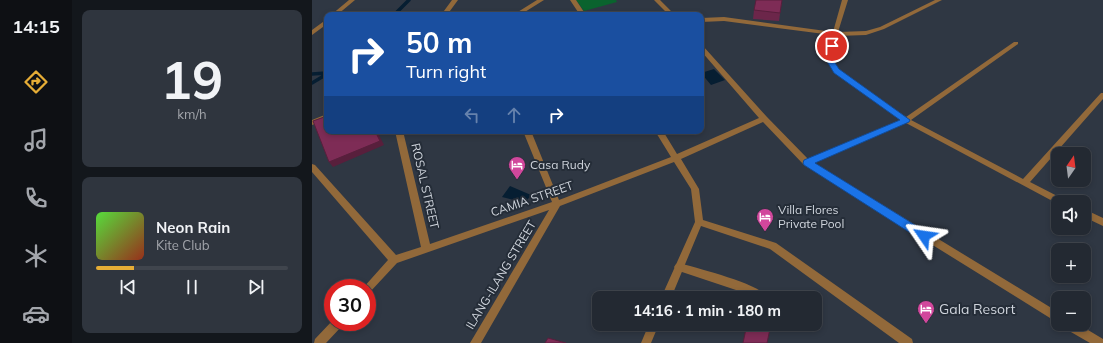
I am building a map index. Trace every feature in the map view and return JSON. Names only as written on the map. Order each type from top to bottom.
[{"type":"street","points":[[338,12],[352,0]]},
{"type":"street","points":[[446,12],[455,0]]},
{"type":"street","points":[[521,12],[541,0]]},
{"type":"street","points":[[573,0],[581,12]]},
{"type":"street","points":[[657,0],[669,12]]},
{"type":"street","points":[[845,0],[828,58],[837,71],[906,120],[1051,196]]},
{"type":"street","points":[[704,19],[710,18],[724,19],[835,34],[866,33],[882,28],[939,0]]},
{"type":"street","points":[[312,33],[324,23]]},
{"type":"street","points":[[807,163],[906,120],[1016,43]]},
{"type":"street","points":[[704,50],[764,118],[807,163],[1051,314]]},
{"type":"street","points":[[1024,183],[1103,95]]},
{"type":"street","points":[[312,123],[324,117]]},
{"type":"street","name":"CAMIA STREET","points":[[394,260],[557,204],[676,158],[764,118]]},
{"type":"street","name":"ROSAL STREET","points":[[400,134],[426,248]]},
{"type":"street","points":[[528,134],[557,204]]},
{"type":"street","points":[[661,134],[695,189],[698,222],[669,291]]},
{"type":"street","points":[[312,167],[394,260],[376,279]]},
{"type":"street","name":"ILANG-ILANG STREET","points":[[475,343],[557,204]]},
{"type":"street","points":[[1091,216],[1103,222]]},
{"type":"street","points":[[698,222],[773,246],[908,343]]},
{"type":"street","points":[[679,267],[752,291]]},
{"type":"street","points":[[319,343],[330,331]]},
{"type":"street","points":[[646,343],[651,331]]},
{"type":"street","points":[[1080,331],[1100,343]]},
{"type":"green space","points":[[576,0],[616,0],[617,2],[584,11]]},
{"type":"water","points":[[714,69],[725,80],[711,85],[704,77],[704,72]]},
{"type":"water","points":[[510,186],[531,195],[525,203],[502,197]]},
{"type":"building","points":[[756,0],[782,0],[780,13],[754,10]]},
{"type":"building","points":[[324,117],[324,134],[376,134],[380,141],[329,162],[313,121]]},
{"type":"building","points":[[746,331],[770,331],[767,343],[743,343]]},
{"type":"building","points":[[548,338],[566,343],[545,343]]},
{"type":"waterway","points":[[397,12],[409,0]]},
{"type":"waterway","points":[[312,74],[324,73]]},
{"type":"waterway","points":[[312,83],[324,76]]},
{"type":"place","name":"Casa Rudy","points":[[517,180]]},
{"type":"place","name":"Villa Flores Private Pool","points":[[765,232]]},
{"type":"place","name":"Gala Resort","points":[[926,324]]},
{"type":"route","points":[[832,46],[828,58],[837,71],[906,120],[807,163],[924,236]]}]
